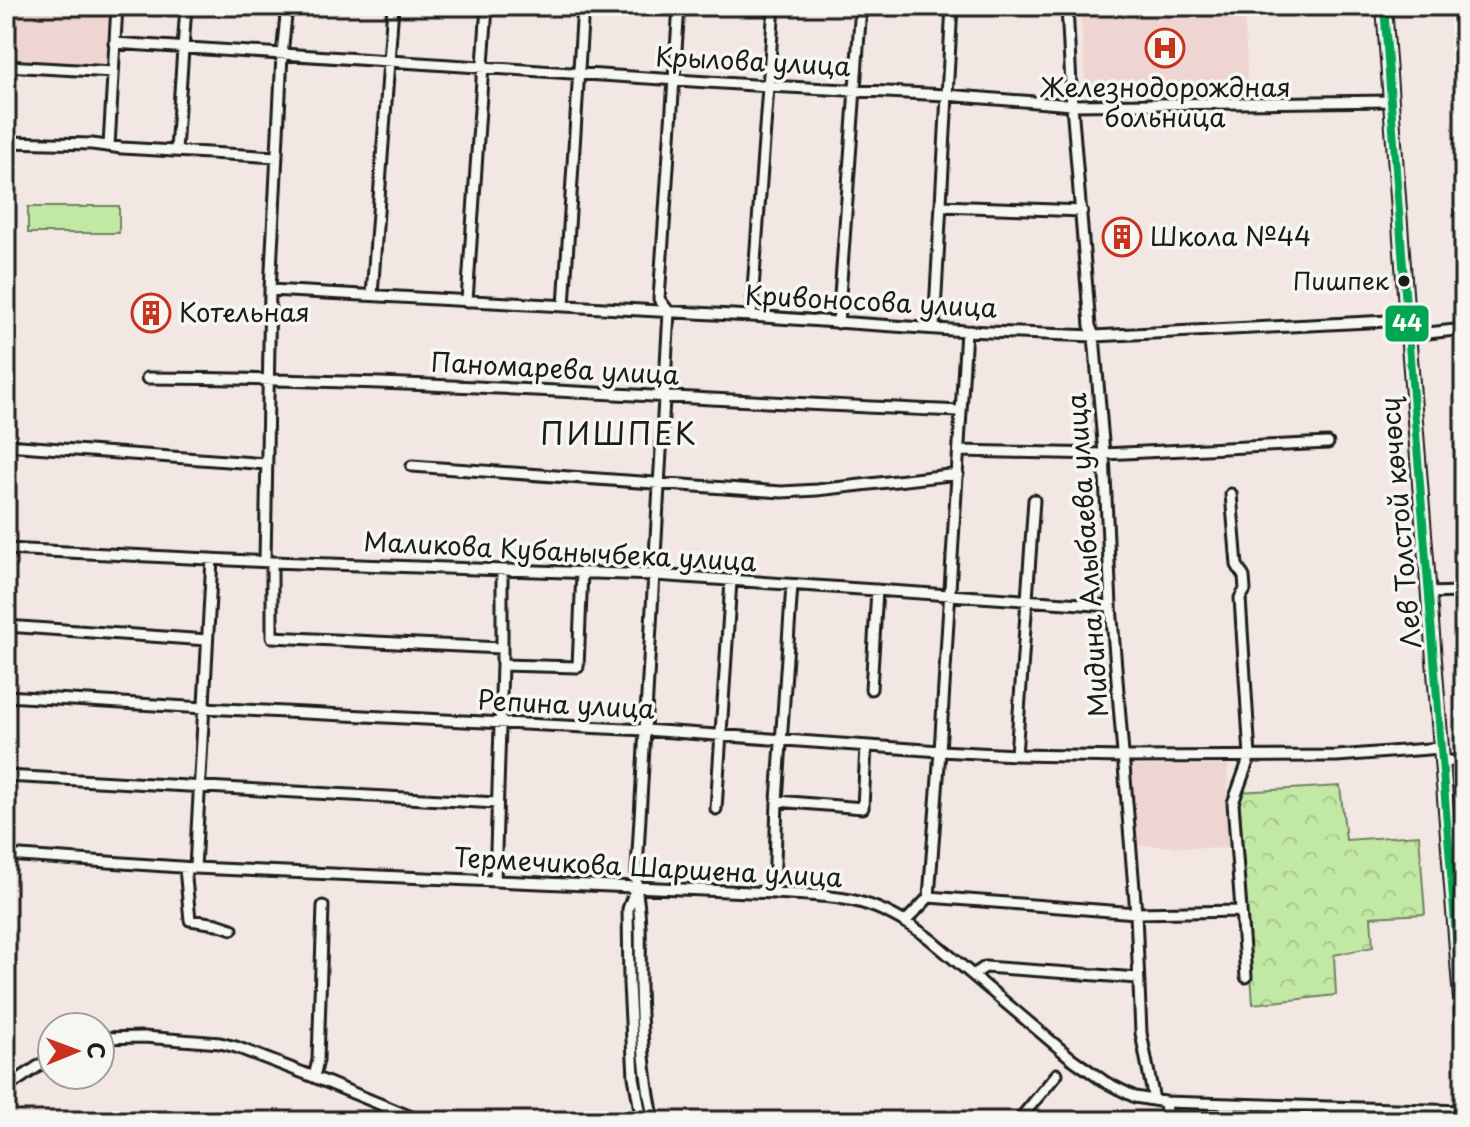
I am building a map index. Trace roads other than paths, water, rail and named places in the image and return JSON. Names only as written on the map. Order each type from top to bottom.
[{"type":"main road","name":"Лев Толстой көчөсү","points":[[1384,6],[1442,762],[1459,915],[1464,1037]]},
{"type":"street","points":[[109,146],[117,6]]},
{"type":"street","points":[[176,150],[186,6]]},
{"type":"street","points":[[287,6],[270,290],[267,464],[272,637],[501,648]]},
{"type":"street","points":[[372,295],[393,6]]},
{"type":"street","points":[[467,301],[487,6]]},
{"type":"street","points":[[564,306],[583,6]]},
{"type":"street","points":[[654,1121],[645,1075],[642,1037],[640,908],[636,887],[669,312],[659,299],[679,6]]},
{"type":"street","points":[[751,316],[774,6]]},
{"type":"street","points":[[838,323],[861,6]]},
{"type":"street","points":[[934,329],[952,6]]},
{"type":"street","name":"Мидина Алыбаева улица","points":[[1067,6],[1090,326],[1094,336],[1104,454],[1111,606],[1136,913],[1141,1033],[1167,1121]]},
{"type":"street","name":"Крылова улица","points":[[114,43],[1072,105],[1391,101]]},
{"type":"street","points":[[6,66],[113,72]]},
{"type":"street","points":[[6,142],[92,144],[277,157]]},
{"type":"street","points":[[941,206],[1082,211]]},
{"type":"street","name":"Кривоносова улица","points":[[270,290],[1094,336],[1407,320],[1419,334],[1464,329]]},
{"type":"street","points":[[906,921],[929,897],[966,331]]},
{"type":"street","name":"Паномарева улица","points":[[147,378],[270,379],[960,411]]},
{"type":"street","points":[[959,451],[1104,454],[1328,443]]},
{"type":"street","points":[[6,445],[267,464]]},
{"type":"street","points":[[412,466],[782,492],[958,474]]},
{"type":"street","points":[[1231,494],[1237,565],[1244,577],[1245,590],[1240,598],[1250,756],[1233,803],[1246,977]]},
{"type":"street","points":[[1016,755],[1034,500]]},
{"type":"street","name":"Маликова Кубанычбека улица","points":[[6,549],[655,575],[1111,606]]},
{"type":"street","points":[[212,559],[200,788],[190,868],[190,920],[232,929]]},
{"type":"street","points":[[495,881],[502,570]]},
{"type":"street","points":[[502,665],[578,667],[582,572]]},
{"type":"street","points":[[716,809],[731,581]]},
{"type":"street","points":[[774,893],[792,585]]},
{"type":"street","points":[[871,689],[877,590]]},
{"type":"street","points":[[1429,593],[1464,593]]},
{"type":"street","points":[[6,626],[207,640]]},
{"type":"street","name":"Репина улица","points":[[6,696],[645,730],[1016,755],[1337,756],[1441,748]]},
{"type":"street","points":[[777,801],[863,808],[866,746]]},
{"type":"street","points":[[1442,762],[1464,760]]},
{"type":"street","points":[[6,776],[497,803]]},
{"type":"street","points":[[1448,832],[1464,831]]},
{"type":"street","name":"Термечикова Шаршена улица","points":[[6,855],[190,868],[774,893],[854,900],[873,905],[906,921],[1071,1058],[1105,1082],[1135,1097],[1160,1101],[1464,1111]]},
{"type":"street","points":[[636,887],[628,909],[629,984],[634,1077],[642,1121]]},
{"type":"street","points":[[929,897],[1136,913],[1240,911]]},
{"type":"street","points":[[314,1077],[318,1060],[323,906]]},
{"type":"street","points":[[973,975],[985,967],[1138,978]]},
{"type":"street","points":[[116,1038],[144,1037],[236,1047],[421,1121]]},
{"type":"street","points":[[6,1088],[36,1068]]},
{"type":"street","points":[[1018,1121],[1057,1074]]},
{"type":"place","name":"Железнодорождная больница","points":[[1165,48]]},
{"type":"place","name":"Школа №44","points":[[1122,237]]},
{"type":"place","name":"Пишпек","points":[[1404,281]]},
{"type":"place","name":"Котельная","points":[[151,313]]},
{"type":"district","name":"ПИШПЕК","points":[[619,435]]}]
